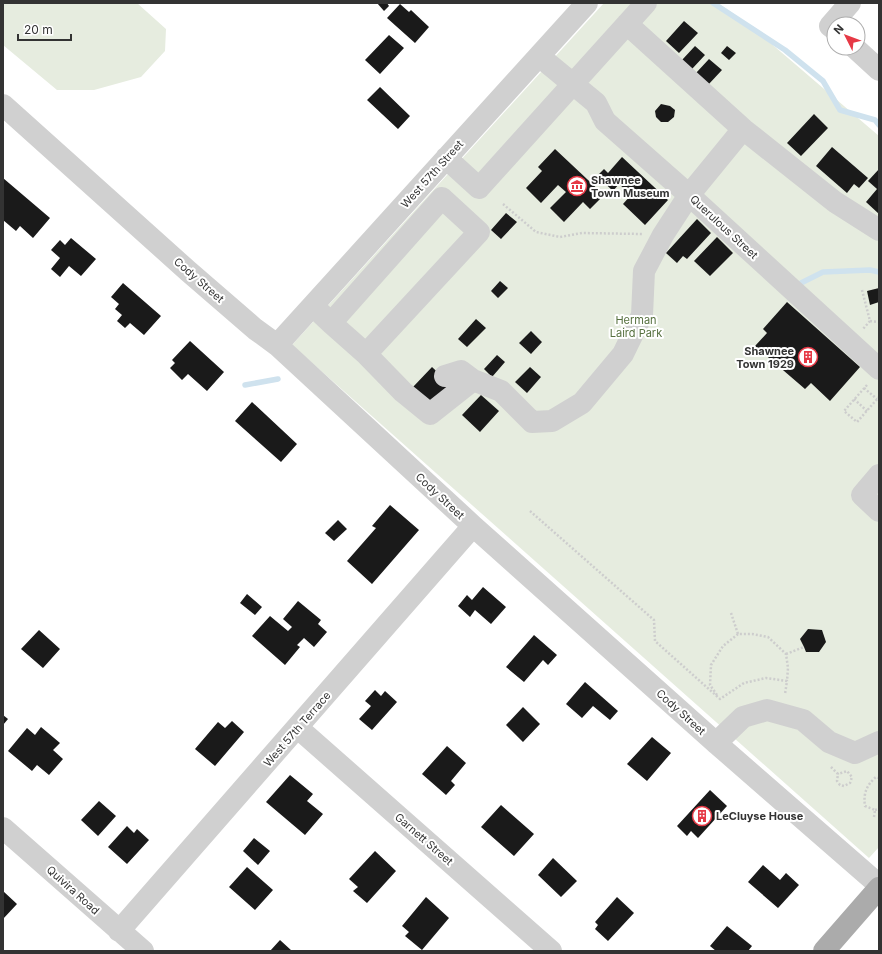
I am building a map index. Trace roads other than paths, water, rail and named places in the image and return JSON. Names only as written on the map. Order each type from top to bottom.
[{"type":"main road","points":[[824,951],[879,888]]},
{"type":"street","name":"West 57th Street","points":[[277,345],[587,3]]},
{"type":"street","points":[[446,158],[479,188],[646,3]]},
{"type":"street","points":[[839,16],[850,3]]},
{"type":"street","points":[[627,24],[743,130],[834,202],[879,230]]},
{"type":"street","name":"Querulous Street","points":[[539,56],[596,103],[605,121],[689,194],[851,343],[875,375]]},
{"type":"street","points":[[864,56],[879,70]]},
{"type":"street","name":"Cody Street","points":[[3,105],[188,271],[255,329],[277,345],[473,526],[716,743],[879,885]]},
{"type":"street","points":[[445,376],[461,371],[473,380],[501,391],[532,422],[552,421],[582,403],[623,354],[642,315],[644,271],[663,235],[689,194],[743,130]]},
{"type":"street","points":[[331,323],[442,198],[479,232],[366,354]]},
{"type":"street","points":[[313,306],[366,354],[403,392],[430,414],[473,380]]},
{"type":"street","points":[[879,476],[862,495],[879,511]]},
{"type":"street","name":"West 57th Terrace","points":[[119,931],[473,526]]},
{"type":"street","points":[[716,743],[743,717],[767,710],[803,720],[829,742],[855,753],[879,742]]},
{"type":"street","name":"Garnett Street","points":[[298,728],[551,951]]},
{"type":"street","name":"Quivira Road","points":[[3,828],[143,951]]},
{"type":"waterway","points":[[713,3],[785,50],[823,81],[840,110],[875,120],[879,125]]},
{"type":"waterway","points":[[801,283],[823,272],[870,270],[879,272]]},
{"type":"waterway","points":[[245,385],[278,379]]},
{"type":"place","name":"Shawnee Town Museum","points":[[577,186]]},
{"type":"place","name":"Shawnee Town 1929","points":[[808,357]]},
{"type":"place","name":"LeCluyse House","points":[[702,816]]},
{"type":"park label","name":"Herman Laird Park","points":[[636,326]]}]
